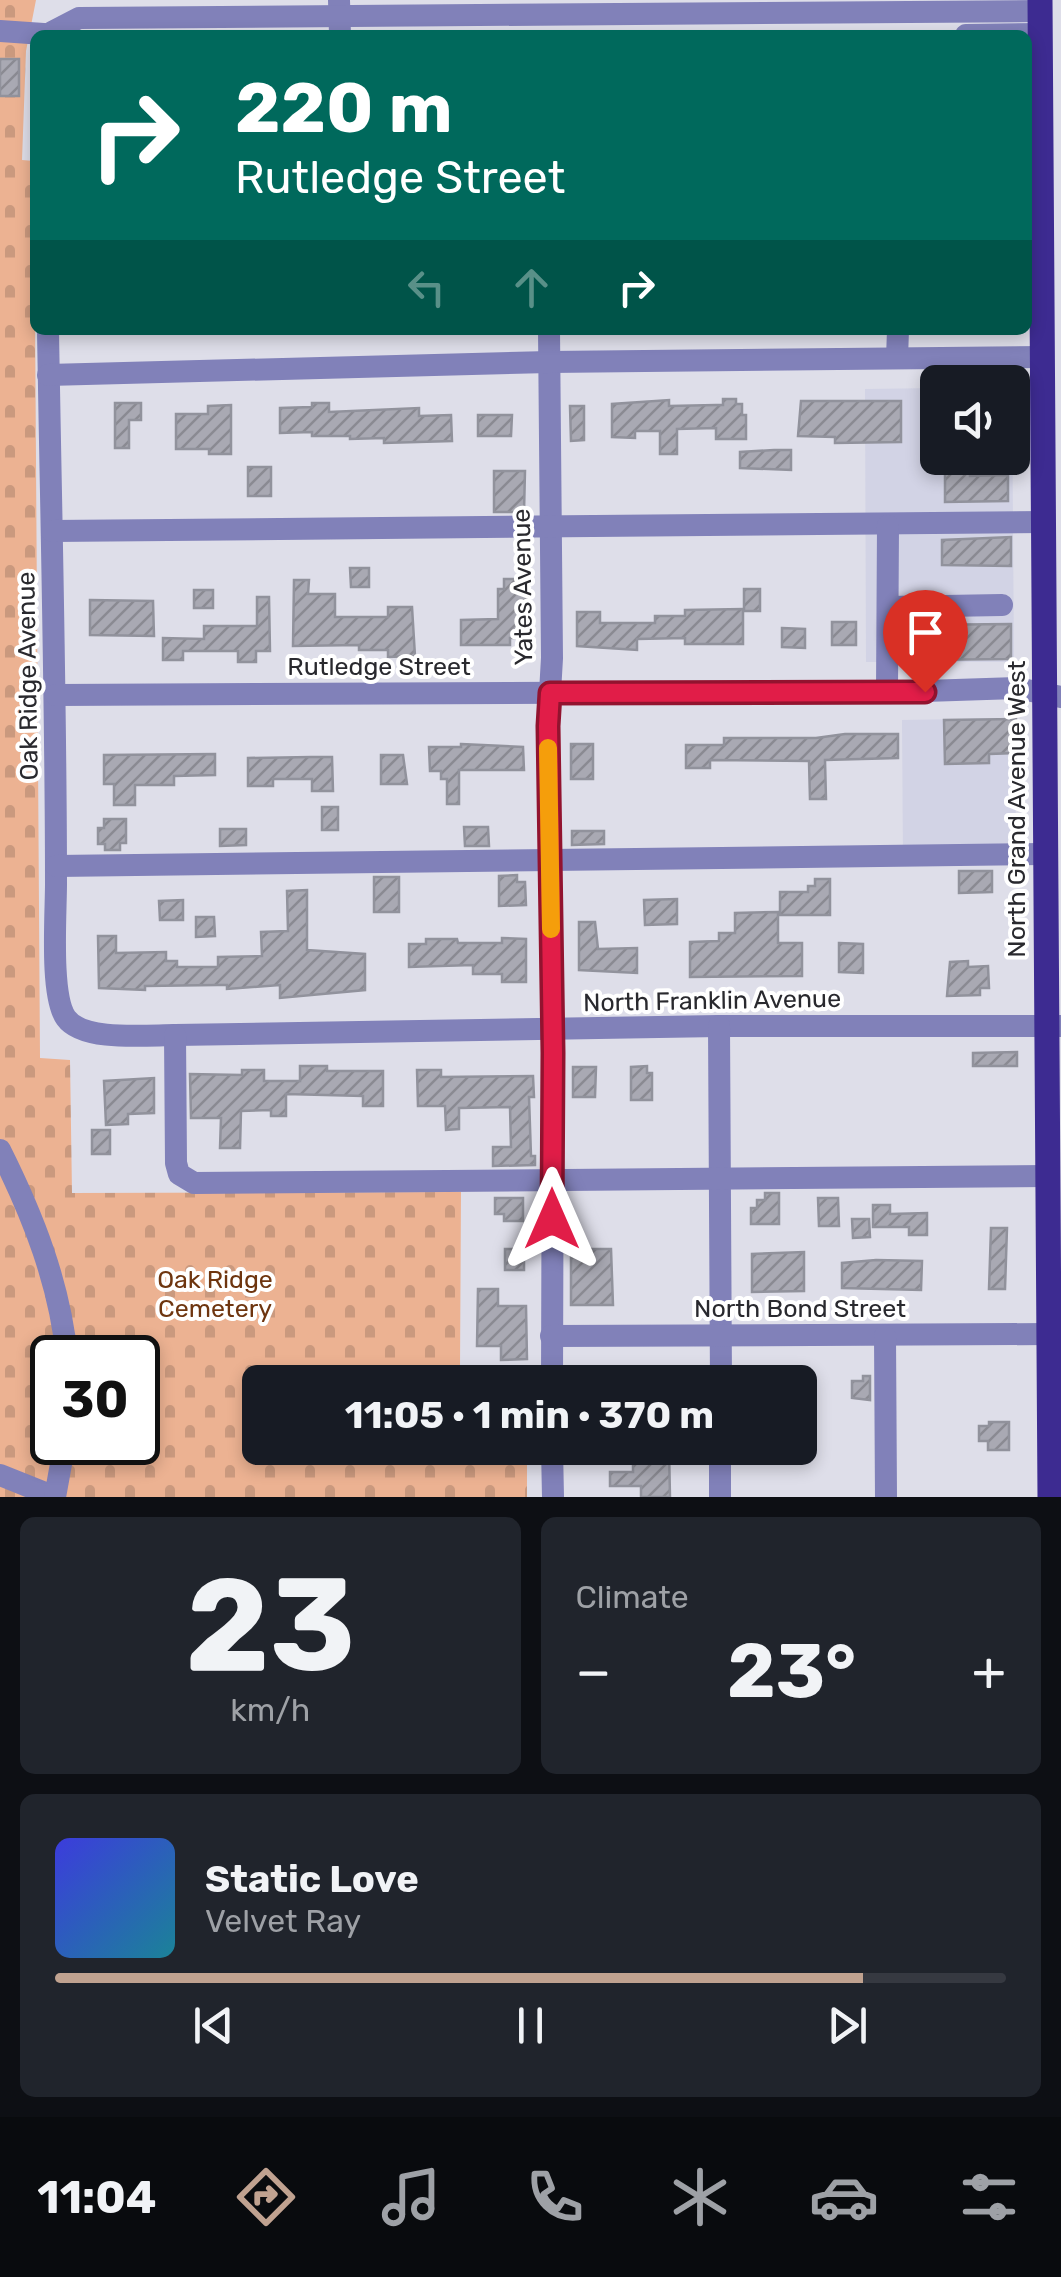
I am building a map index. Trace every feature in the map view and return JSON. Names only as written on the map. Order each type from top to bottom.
[{"type":"main road","name":"North Grand Avenue West","points":[[1040,15],[1051,121],[1052,256],[1052,300],[1043,357],[1044,522],[1053,696],[1050,1497]]},
{"type":"street","points":[[60,30],[79,18],[340,17],[513,8],[546,26],[1040,15]]},
{"type":"street","points":[[984,30],[1040,15]]},
{"type":"street","points":[[0,31],[30,33]]},
{"type":"street","name":"Oak Ridge Avenue","points":[[48,335],[59,1004],[68,1020]]},
{"type":"street","name":"Yates Avenue","points":[[549,335],[552,1365]]},
{"type":"street","points":[[897,358],[898,335]]},
{"type":"street","points":[[48,375],[550,362],[1043,357]]},
{"type":"street","points":[[52,530],[1044,522]]},
{"type":"street","points":[[887,692],[888,526]]},
{"type":"street","points":[[888,607],[1002,606]]},
{"type":"street","name":"Rutledge Street","points":[[56,694],[887,692],[1017,688],[1053,696]]},
{"type":"street","points":[[56,866],[550,860],[1051,862]]},
{"type":"street","name":"North Franklin Avenue","points":[[68,1020],[77,1028],[99,1034],[175,1036],[719,1026],[1054,1026]]},
{"type":"street","points":[[719,1026],[720,1365]]},
{"type":"street","points":[[175,1036],[176,1163],[179,1174],[194,1183],[1049,1176]]},
{"type":"street","points":[[0,1150],[46,1258],[65,1335]]},
{"type":"street","name":"North Bond Street","points":[[551,1336],[885,1336],[1053,1349]]},
{"type":"street","points":[[885,1336],[886,1497]]},
{"type":"street","points":[[0,1475],[55,1497],[61,1465]]},
{"type":"street","points":[[552,1465],[553,1497]]},
{"type":"street","points":[[720,1465],[720,1497]]},
{"type":"shaded area","points":[[920,388],[920,475],[1013,475],[1014,662],[866,662],[865,389]]},
{"type":"shaded area","points":[[1017,718],[1015,861],[903,862],[902,720]]},
{"type":"green space","name":"Oak Ridge Cemetery","points":[[0,0],[36,0],[26,51],[22,160],[30,161],[30,335],[35,335],[40,1058],[70,1060],[72,1193],[461,1192],[460,1365],[242,1365],[242,1465],[527,1465],[527,1497],[0,1497]]},
{"type":"building","points":[[0,59],[19,59],[19,96],[0,96]]},
{"type":"building","points":[[723,399],[736,399],[736,404],[742,404],[746,439],[716,439],[716,428],[677,429],[677,454],[660,454],[660,431],[635,431],[635,438],[612,437],[612,404],[669,400],[669,406],[723,405]]},
{"type":"building","points":[[801,401],[901,401],[901,442],[835,443],[835,437],[798,436]]},
{"type":"building","points":[[115,403],[141,403],[141,420],[129,420],[129,448],[115,448]]},
{"type":"building","points":[[312,403],[329,403],[329,412],[419,408],[419,416],[451,415],[452,441],[384,443],[384,438],[280,433],[280,408],[312,407]]},
{"type":"building","points":[[231,405],[231,454],[176,449],[176,414],[208,414],[208,406]]},
{"type":"building","points":[[570,406],[584,406],[584,440],[571,441]]},
{"type":"building","points":[[478,415],[512,415],[511,436],[478,436]]},
{"type":"building","points":[[791,450],[791,470],[740,468],[740,452]]},
{"type":"building","points":[[248,467],[271,467],[271,496],[248,496]]},
{"type":"building","points":[[494,471],[525,471],[524,512],[494,512]]},
{"type":"building","points":[[945,475],[1008,475],[1008,501],[945,502]]},
{"type":"building","points":[[1011,537],[1011,566],[942,565],[942,540]]},
{"type":"building","points":[[350,568],[369,568],[369,587],[351,587]]},
{"type":"building","points":[[504,579],[527,579],[528,601],[518,601],[519,638],[510,638],[510,645],[461,645],[461,620],[498,619],[498,589],[504,589]]},
{"type":"building","points":[[294,580],[309,580],[308,594],[335,594],[335,617],[388,617],[388,607],[412,607],[415,656],[388,657],[388,650],[359,650],[359,645],[293,646]]},
{"type":"building","points":[[744,589],[760,589],[760,611],[744,611]]},
{"type":"building","points":[[194,590],[213,590],[213,608],[194,608]]},
{"type":"building","points":[[257,597],[269,597],[270,651],[256,651],[256,662],[238,662],[238,651],[183,651],[183,660],[163,660],[163,638],[204,639],[204,626],[257,626]]},
{"type":"building","points":[[90,600],[153,601],[154,636],[90,635]]},
{"type":"building","points":[[743,609],[743,644],[685,644],[685,638],[637,639],[637,650],[577,646],[577,612],[600,612],[600,623],[655,623],[655,616],[685,616],[685,610]]},
{"type":"building","points":[[832,622],[856,622],[856,645],[832,645]]},
{"type":"building","points":[[1011,624],[1011,659],[911,660],[911,625]]},
{"type":"building","points":[[782,628],[805,629],[805,648],[782,647]]},
{"type":"building","points":[[1016,719],[1016,753],[989,754],[989,763],[945,764],[944,720]]},
{"type":"building","points":[[898,734],[898,758],[825,760],[826,799],[810,799],[809,761],[710,760],[710,768],[686,768],[686,745],[724,745],[724,738],[816,738]]},
{"type":"building","points":[[571,744],[593,744],[593,779],[571,779]]},
{"type":"building","points":[[429,747],[523,747],[524,770],[459,770],[459,804],[447,804],[447,779],[441,779],[441,771],[430,771]]},
{"type":"building","points":[[215,754],[215,775],[174,776],[174,785],[135,785],[135,805],[114,805],[114,784],[104,784],[104,755]]},
{"type":"building","points":[[381,755],[403,755],[407,784],[381,784]]},
{"type":"building","points":[[332,757],[333,791],[312,791],[312,779],[273,779],[273,786],[248,786],[248,758]]},
{"type":"building","points":[[322,807],[338,807],[338,830],[322,830]]},
{"type":"building","points":[[104,819],[126,819],[126,843],[120,843],[120,850],[105,850],[105,844],[98,844],[98,828],[104,828]]},
{"type":"building","points":[[464,827],[488,827],[489,846],[465,846]]},
{"type":"building","points":[[220,829],[246,829],[246,845],[220,846]]},
{"type":"building","points":[[572,831],[604,831],[604,844],[572,845]]},
{"type":"building","points":[[959,871],[992,871],[992,892],[959,893]]},
{"type":"building","points":[[517,875],[517,882],[525,882],[526,905],[499,906],[499,876]]},
{"type":"building","points":[[374,877],[399,877],[399,912],[374,912]]},
{"type":"building","points":[[815,879],[830,879],[830,915],[780,915],[780,892],[808,892],[808,886],[815,886]]},
{"type":"building","points":[[307,890],[307,950],[365,954],[365,990],[280,998],[280,985],[227,989],[227,985],[145,986],[145,990],[99,988],[98,936],[116,936],[116,953],[166,952],[166,961],[177,961],[177,967],[218,967],[218,957],[262,956],[261,932],[288,931],[287,891]]},
{"type":"building","points":[[677,899],[677,924],[645,925],[644,900]]},
{"type":"building","points":[[183,900],[183,920],[160,920],[159,901]]},
{"type":"building","points":[[778,912],[778,943],[802,943],[802,976],[690,977],[690,942],[719,941],[719,933],[735,933],[735,913]]},
{"type":"building","points":[[196,917],[214,917],[215,936],[196,937]]},
{"type":"building","points":[[579,922],[595,922],[598,949],[637,948],[637,973],[579,970]]},
{"type":"building","points":[[502,938],[526,939],[526,982],[502,982],[502,974],[473,974],[473,965],[409,967],[409,944],[426,944],[426,939],[502,943]]},
{"type":"building","points":[[839,943],[863,944],[863,973],[839,972]]},
{"type":"building","points":[[968,961],[968,967],[988,966],[989,988],[980,988],[980,995],[947,996],[950,962]]},
{"type":"building","points":[[1017,1052],[1017,1066],[973,1066],[973,1053]]},
{"type":"building","points":[[300,1066],[327,1066],[327,1071],[383,1071],[383,1106],[363,1106],[363,1096],[286,1094],[286,1116],[271,1116],[271,1110],[241,1111],[240,1148],[220,1148],[221,1118],[191,1118],[190,1074],[242,1075],[242,1070],[264,1070],[264,1081],[300,1081]]},
{"type":"building","points":[[647,1066],[647,1073],[652,1073],[652,1100],[631,1100],[631,1067]]},
{"type":"building","points":[[573,1067],[596,1067],[595,1097],[573,1097]]},
{"type":"building","points":[[417,1070],[441,1070],[441,1077],[533,1076],[534,1097],[529,1097],[531,1156],[535,1156],[535,1165],[493,1166],[493,1147],[511,1147],[510,1107],[459,1108],[459,1129],[446,1130],[445,1106],[418,1106]]},
{"type":"building","points":[[154,1078],[154,1113],[128,1114],[128,1124],[106,1125],[104,1081]]},
{"type":"building","points":[[92,1130],[110,1130],[110,1154],[92,1154]]},
{"type":"building","points":[[765,1193],[779,1193],[779,1224],[751,1224],[751,1208],[757,1208],[757,1200],[765,1200]]},
{"type":"building","points":[[495,1198],[523,1198],[523,1221],[504,1221],[504,1214],[495,1214]]},
{"type":"building","points":[[818,1198],[838,1198],[839,1226],[819,1226]]},
{"type":"building","points":[[873,1205],[890,1205],[890,1214],[927,1213],[927,1235],[909,1235],[909,1227],[873,1227]]},
{"type":"building","points":[[852,1219],[869,1219],[870,1237],[853,1238]]},
{"type":"building","points":[[991,1228],[1007,1228],[1005,1289],[989,1289]]},
{"type":"building","points":[[505,1249],[524,1249],[524,1270],[505,1270]]},
{"type":"building","points":[[571,1249],[611,1249],[613,1305],[571,1305]]},
{"type":"building","points":[[804,1252],[804,1291],[752,1292],[752,1254]]},
{"type":"building","points":[[922,1261],[921,1290],[842,1288],[842,1263]]},
{"type":"building","points":[[478,1289],[498,1289],[498,1306],[526,1306],[527,1359],[501,1360],[501,1346],[477,1346]]},
{"type":"building","points":[[863,1376],[870,1376],[870,1400],[852,1398],[852,1381],[863,1381]]},
{"type":"building","points":[[989,1422],[1009,1422],[1009,1450],[988,1450],[988,1441],[979,1441],[979,1426],[989,1426]]},
{"type":"building","points":[[633,1465],[669,1465],[670,1497],[641,1497],[641,1486],[610,1486],[610,1472],[633,1472]]},
{"type":"slow traffic","points":[[548,748],[551,929]]},
{"type":"route","points":[[552,1219],[550,693],[925,692]]}]
